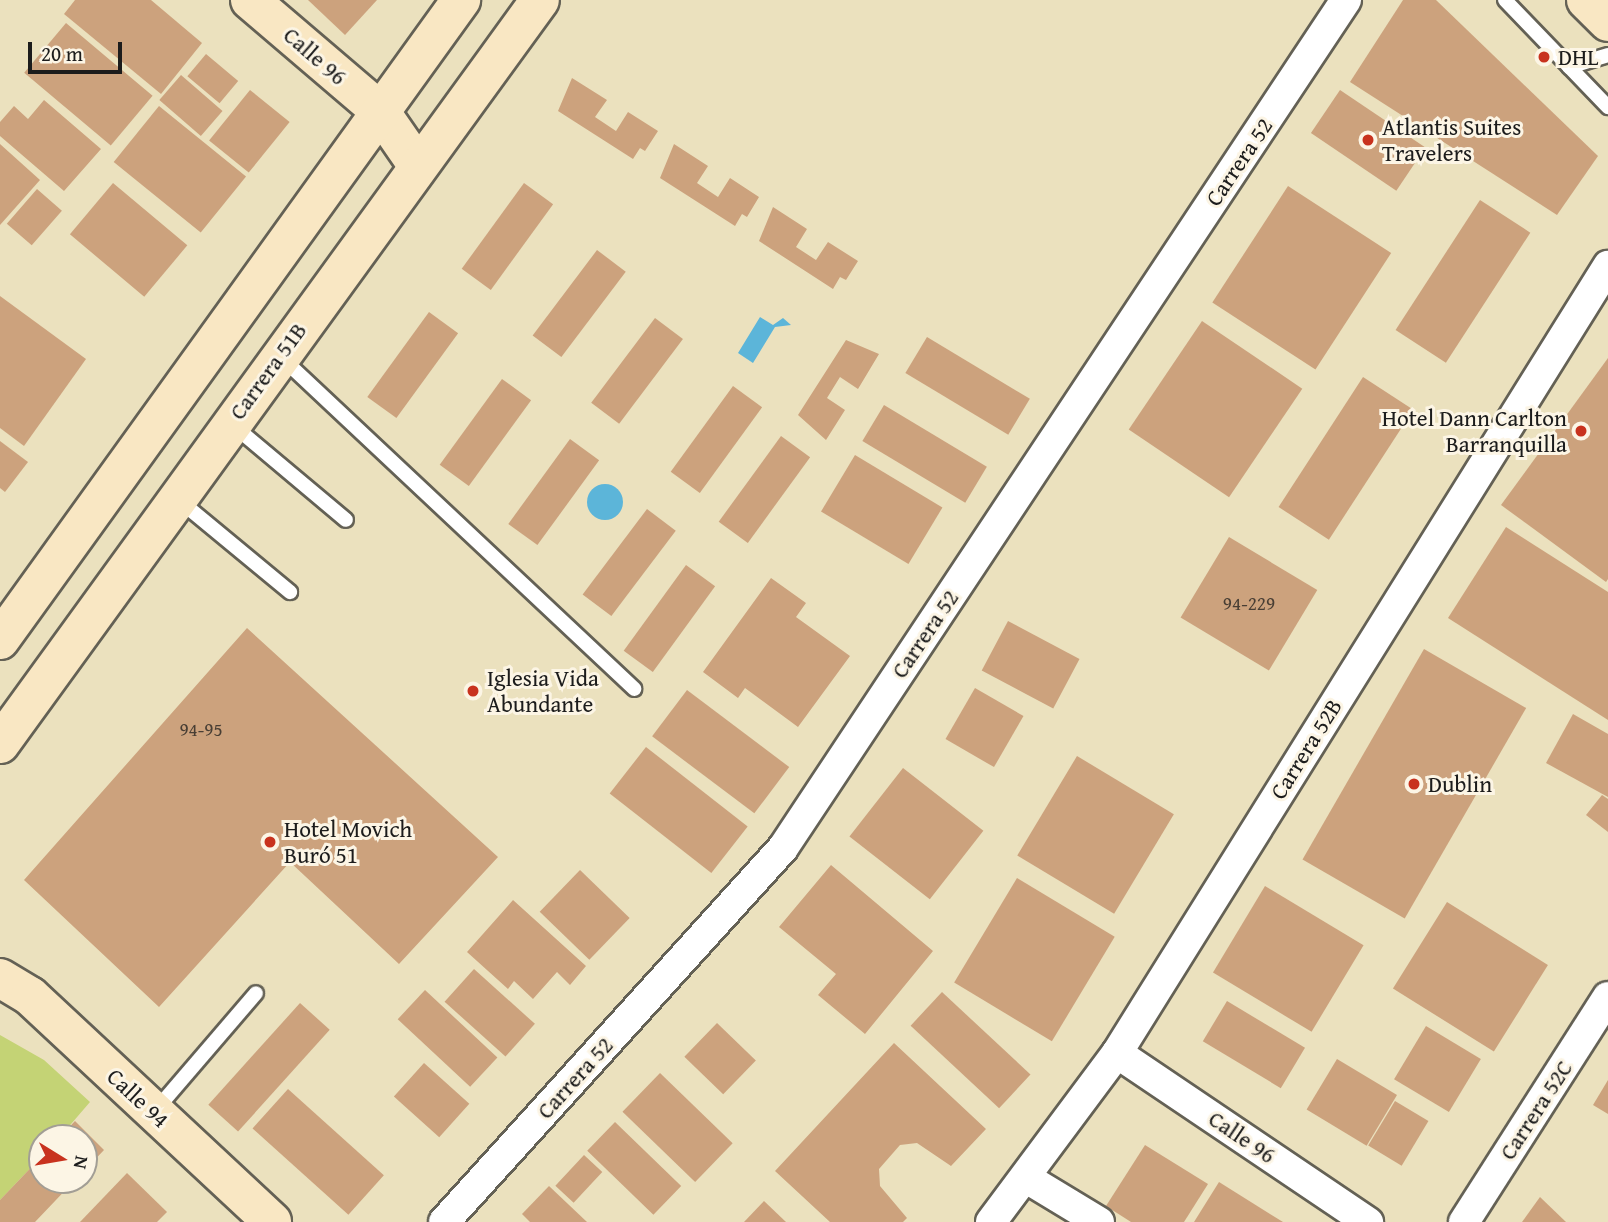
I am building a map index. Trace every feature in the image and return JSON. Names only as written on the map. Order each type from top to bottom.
[{"type":"main road","name":"Calle 96","points":[[250,0],[380,111],[418,166]]},
{"type":"main road","points":[[0,640],[461,0]]},
{"type":"main road","name":"Carrera 51B","points":[[0,744],[229,423],[540,0]]},
{"type":"main road","points":[[1586,0],[1608,22]]},
{"type":"main road","name":"Calle 94","points":[[0,978],[30,996],[272,1222]]},
{"type":"street","name":"Carrera 52","points":[[444,1222],[783,848],[1346,0]]},
{"type":"street","name":"Carrera 52B","points":[[990,1222],[1028,1179],[1117,1053],[1608,266]]},
{"type":"street","name":"Carrera 52C","points":[[1464,1222],[1608,997]]},
{"type":"street","name":"Calle 96","points":[[1117,1053],[1368,1222]]},
{"type":"street","points":[[1028,1179],[1099,1222]]},
{"type":"lane","points":[[1505,0],[1608,107]]},
{"type":"lane","points":[[1569,67],[1608,55]]},
{"type":"lane","points":[[279,355],[634,689]]},
{"type":"lane","points":[[229,423],[346,520]]},
{"type":"lane","points":[[176,498],[290,592]]},
{"type":"lane","points":[[154,1112],[256,993]]},
{"type":"green space","points":[[0,1035],[44,1060],[90,1102],[71,1124],[28,1124],[28,1171],[0,1200]]},
{"type":"water","points":[[760,317],[773,325],[783,318],[791,325],[775,327],[753,363],[738,353]]},
{"type":"water","points":[[605,484],[618,489],[623,502],[618,515],[605,520],[592,515],[587,502],[592,489]]},
{"type":"building","points":[[75,0],[151,0],[202,43],[161,94],[64,14]]},
{"type":"building","points":[[308,0],[377,0],[345,35]]},
{"type":"building","points":[[1403,0],[1436,0],[1598,156],[1557,215],[1350,82]]},
{"type":"building","points":[[66,23],[153,96],[111,145],[24,73]]},
{"type":"building","points":[[206,54],[238,81],[220,103],[187,76]]},
{"type":"building","points":[[181,75],[223,111],[201,136],[159,100]]},
{"type":"building","points":[[572,78],[607,100],[595,117],[616,131],[628,112],[658,131],[645,151],[640,148],[633,159],[558,111]]},
{"type":"building","points":[[250,90],[290,122],[249,173],[209,141]]},
{"type":"building","name":"Atlantis Suites Travelers","points":[[1340,90],[1425,148],[1396,191],[1311,133]]},
{"type":"building","points":[[44,100],[101,149],[64,191],[0,136],[0,122],[14,106],[28,119]]},
{"type":"building","points":[[159,106],[246,176],[201,232],[114,162]]},
{"type":"building","points":[[0,144],[40,180],[0,225]]},
{"type":"building","points":[[674,144],[708,166],[697,183],[718,197],[730,178],[759,197],[747,217],[742,214],[735,226],[660,178]]},
{"type":"building","points":[[113,183],[187,245],[144,297],[70,234]]},
{"type":"building","points":[[524,183],[553,204],[491,290],[462,269]]},
{"type":"building","points":[[1288,186],[1391,253],[1315,370],[1212,303]]},
{"type":"building","points":[[37,189],[62,211],[32,245],[7,224]]},
{"type":"building","points":[[1480,200],[1530,233],[1446,363],[1396,330]]},
{"type":"building","points":[[773,207],[807,229],[796,247],[816,260],[828,242],[858,261],[846,280],[840,277],[833,289],[759,241]]},
{"type":"building","points":[[597,250],[626,272],[561,357],[533,335]]},
{"type":"building","points":[[0,296],[86,359],[24,446],[0,428]]},
{"type":"building","points":[[429,312],[458,333],[396,418],[367,397]]},
{"type":"building","points":[[655,318],[683,339],[619,424],[591,403]]},
{"type":"building","points":[[1202,321],[1302,389],[1229,497],[1129,430]]},
{"type":"building","points":[[927,337],[1030,399],[1008,435],[905,373]]},
{"type":"building","points":[[846,340],[879,354],[858,389],[840,377],[827,398],[845,410],[826,440],[798,415]]},
{"type":"building","name":"Hotel Dann Carlton Barranquilla","points":[[1608,358],[1608,579],[1606,582],[1501,505]]},
{"type":"building","points":[[1363,377],[1413,410],[1329,540],[1279,507]]},
{"type":"building","points":[[502,379],[531,400],[469,486],[440,465]]},
{"type":"building","points":[[733,386],[762,407],[700,493],[671,472]]},
{"type":"building","points":[[884,405],[987,467],[965,503],[862,441]]},
{"type":"building","points":[[781,436],[810,457],[748,543],[719,522]]},
{"type":"building","points":[[570,439],[599,460],[537,545],[508,524]]},
{"type":"building","points":[[0,441],[28,462],[5,492],[0,488]]},
{"type":"building","points":[[855,455],[942,508],[908,564],[821,512]]},
{"type":"building","points":[[647,509],[676,531],[611,616],[583,594]]},
{"type":"building","points":[[1506,527],[1608,592],[1608,720],[1448,618]]},
{"type":"building","points":[[1229,537],[1317,590],[1269,671],[1181,618]]},
{"type":"building","points":[[686,565],[715,586],[653,672],[624,651]]},
{"type":"building","points":[[771,578],[806,603],[796,617],[850,656],[798,727],[745,688],[738,698],[703,672]]},
{"type":"building","points":[[1008,621],[1080,659],[1053,708],[982,670]]},
{"type":"building","name":"Hotel Movich Buró 51","points":[[247,628],[498,857],[399,964],[290,862],[159,1007],[24,880]]},
{"type":"building","name":"Dublin","points":[[1424,649],[1526,708],[1405,918],[1302,859]]},
{"type":"building","points":[[975,688],[1023,716],[994,767],[946,739]]},
{"type":"building","points":[[687,690],[789,767],[754,813],[652,736]]},
{"type":"building","points":[[1573,714],[1608,734],[1608,797],[1546,763]]},
{"type":"building","points":[[646,747],[748,826],[711,873],[610,793]]},
{"type":"building","points":[[1077,756],[1174,814],[1114,914],[1017,855]]},
{"type":"building","points":[[903,768],[983,831],[930,899],[849,837]]},
{"type":"building","points":[[1602,795],[1608,799],[1608,832],[1586,815]]},
{"type":"building","points":[[831,865],[933,951],[865,1034],[818,995],[836,974],[779,927]]},
{"type":"building","points":[[580,870],[630,918],[589,960],[540,912]]},
{"type":"building","points":[[1017,878],[1115,937],[1052,1041],[954,983]]},
{"type":"building","points":[[1265,886],[1364,945],[1312,1032],[1213,973]]},
{"type":"building","points":[[513,900],[586,966],[570,985],[557,972],[533,999],[514,981],[508,989],[467,952]]},
{"type":"building","points":[[1447,902],[1548,965],[1494,1052],[1393,989]]},
{"type":"building","points":[[474,969],[535,1024],[505,1057],[445,1002]]},
{"type":"building","points":[[425,990],[497,1058],[470,1087],[398,1019]]},
{"type":"building","points":[[942,992],[1030,1075],[999,1108],[911,1026]]},
{"type":"building","points":[[1227,1001],[1305,1048],[1281,1088],[1203,1041]]},
{"type":"building","points":[[300,1003],[330,1030],[238,1132],[208,1105]]},
{"type":"building","points":[[717,1023],[756,1061],[723,1094],[684,1057]]},
{"type":"building","points":[[1426,1026],[1481,1059],[1449,1112],[1394,1079]]},
{"type":"building","points":[[894,1043],[986,1129],[951,1166],[917,1143],[900,1145],[879,1169],[880,1186],[907,1218],[903,1222],[830,1222],[775,1171]]},
{"type":"building","points":[[1337,1059],[1397,1095],[1367,1146],[1307,1110]]},
{"type":"building","points":[[424,1063],[469,1104],[439,1137],[394,1096]]},
{"type":"building","points":[[660,1073],[733,1143],[695,1182],[622,1112]]},
{"type":"building","points":[[1608,1080],[1608,1114],[1593,1105]]},
{"type":"building","points":[[288,1089],[384,1175],[348,1215],[253,1128]]},
{"type":"building","points":[[1395,1101],[1428,1121],[1402,1166],[1368,1146]]},
{"type":"building","points":[[615,1122],[681,1186],[653,1215],[587,1151]]},
{"type":"building","points":[[98,1144],[104,1150],[98,1156]]},
{"type":"building","points":[[1145,1145],[1208,1184],[1184,1222],[1131,1222],[1106,1206]]},
{"type":"building","points":[[584,1155],[602,1172],[574,1203],[555,1186]]},
{"type":"building","points":[[28,1171],[28,1194],[62,1194],[35,1222],[0,1222],[0,1200]]},
{"type":"building","points":[[127,1173],[167,1212],[157,1222],[80,1222]]},
{"type":"building","points":[[1219,1182],[1283,1222],[1194,1222]]},
{"type":"building","points":[[549,1186],[587,1222],[530,1222],[522,1214]]},
{"type":"building","points":[[1540,1197],[1566,1222],[1522,1222]]},
{"type":"building","points":[[764,1201],[786,1222],[744,1222]]},
{"type":"place","name":"DHL","points":[[1544,57]]},
{"type":"place","name":"Atlantis Suites Travelers","points":[[1368,140]]},
{"type":"place","name":"Hotel Dann Carlton Barranquilla","points":[[1581,431]]},
{"type":"place","name":"Iglesia Vida Abundante","points":[[473,691]]},
{"type":"place","name":"Dublin","points":[[1414,784]]},
{"type":"place","name":"Hotel Movich Buró 51","points":[[270,842]]}]
